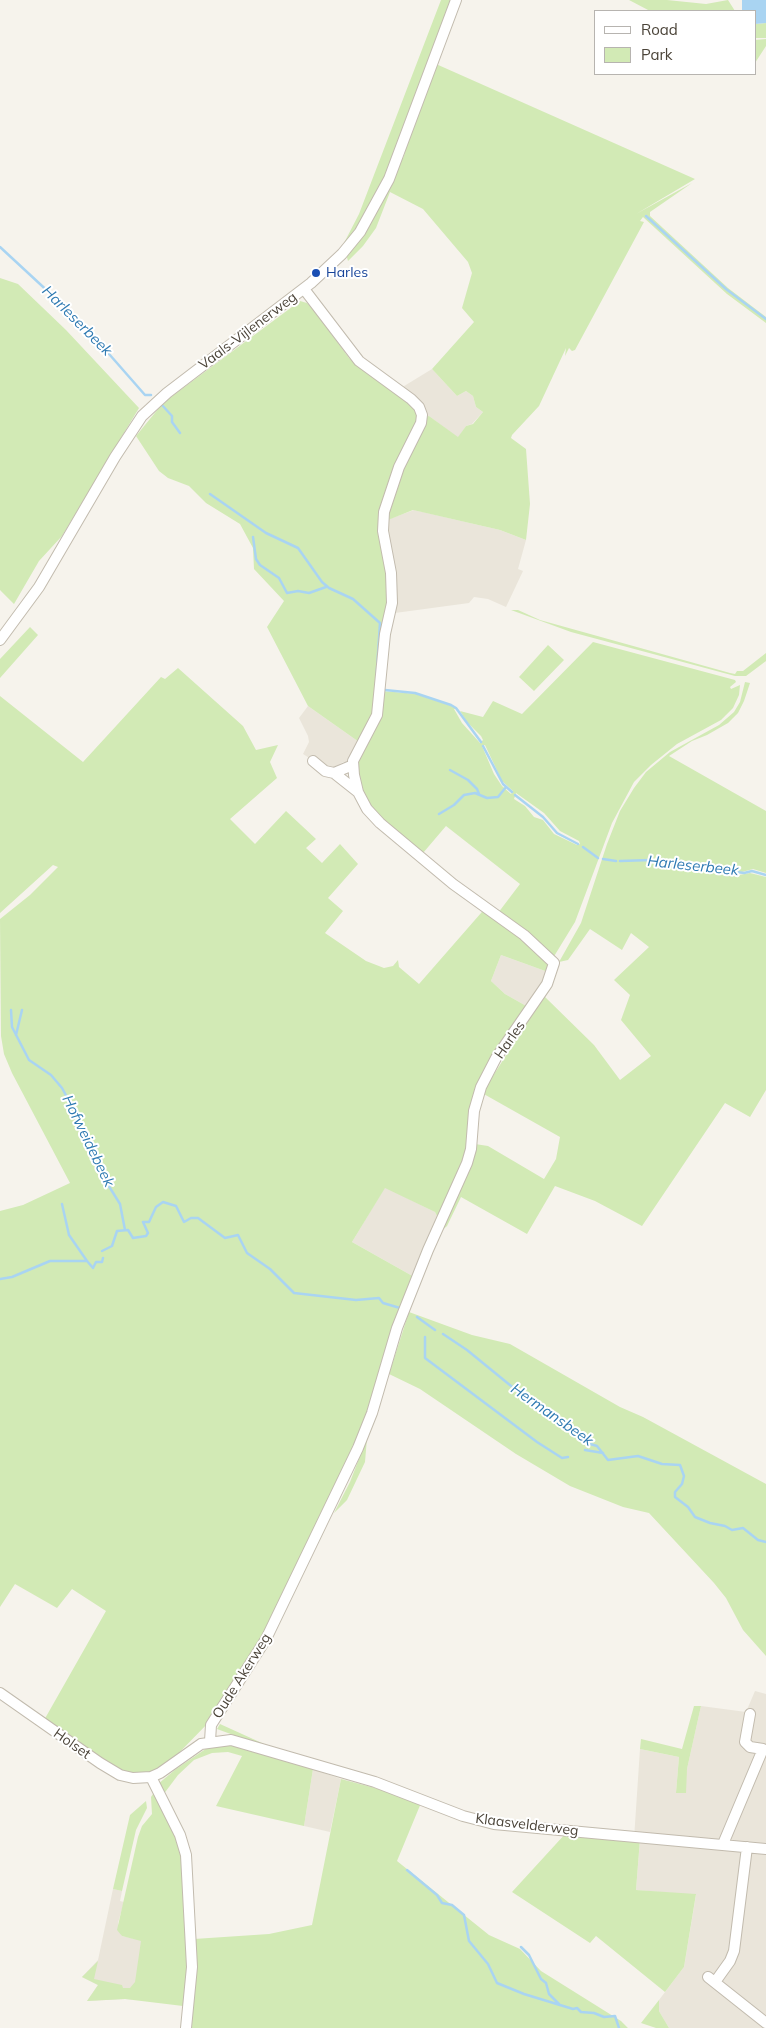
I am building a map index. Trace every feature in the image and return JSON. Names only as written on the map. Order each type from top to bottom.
[{"type":"street","name":"Vaals-Vijlenerweg","points":[[0,640],[39,587],[119,451],[142,416],[166,393],[304,289],[348,248],[367,221],[381,196],[456,0]]},
{"type":"street","points":[[304,289],[359,361],[407,395],[419,407],[422,416],[421,423],[399,467],[384,507],[383,525],[391,574],[391,609],[385,634],[377,715],[369,733],[354,757],[353,765],[334,773]]},
{"type":"street","name":"Harles","points":[[313,761],[325,771],[334,773],[358,792]]},
{"type":"street","name":"Harles","points":[[353,765],[358,792],[366,810],[464,892],[524,935],[554,963],[547,984],[496,1058],[481,1087],[473,1116],[472,1142],[467,1163],[428,1250],[385,1365]]},
{"type":"street","name":"Oude Akerweg","points":[[210,1741],[211,1725],[262,1648],[335,1499],[368,1424],[385,1365]]},
{"type":"street","name":"Holset","points":[[0,1692],[115,1772],[133,1778],[151,1777]]},
{"type":"street","points":[[723,1844],[765,1750],[750,1747],[745,1742],[750,1714]]},
{"type":"street","name":"Klaasvelderweg","points":[[210,1741],[231,1740],[248,1744],[375,1782],[463,1816],[494,1824],[766,1849]]},
{"type":"street","points":[[186,2028],[192,1966],[186,1855],[180,1835],[151,1777],[166,1770],[192,1748],[210,1741]]},
{"type":"street","points":[[747,1847],[734,1951],[730,1962],[711,1979],[766,2023]]},
{"type":"shaded area","points":[[432,369],[457,396],[466,391],[473,396],[476,407],[483,412],[472,424],[466,426],[458,438],[429,416],[425,417],[396,391]]},
{"type":"shaded area","points":[[414,510],[500,530],[526,540],[518,569],[523,571],[506,607],[488,599],[474,597],[469,603],[395,613],[381,522]]},
{"type":"shaded area","points":[[308,706],[359,742],[356,763],[343,762],[333,768],[320,765],[303,754],[309,742],[299,718]]},
{"type":"shaded area","points":[[501,955],[548,972],[528,1007],[505,994],[491,981]]},
{"type":"shaded area","points":[[385,1187],[435,1212],[441,1224],[416,1278],[352,1242]]},
{"type":"shaded area","points":[[755,1691],[766,1694],[766,2028],[669,2028],[659,2011],[659,2000],[684,1967],[696,1895],[636,1890],[640,1840],[634,1839],[640,1749],[679,1757],[676,1793],[687,1769],[701,1706],[746,1712]]},
{"type":"shaded area","points":[[313,1769],[341,1779],[330,1832],[304,1826]]},
{"type":"shaded area","points":[[113,1889],[122,1891],[120,1901],[124,1902],[118,1923],[122,1936],[155,1943],[144,2000],[87,2001],[98,1985],[82,1977],[98,1960]]},
{"type":"green space","points":[[441,0],[452,0],[381,188],[348,242],[344,243],[359,214]]},
{"type":"green space","points":[[629,0],[667,0],[706,4],[728,0],[734,10],[648,10]]},
{"type":"green space","points":[[766,23],[766,38],[756,38],[756,24]]},
{"type":"green space","points":[[766,39],[766,46],[756,61],[756,40]]},
{"type":"green space","points":[[436,64],[695,179],[636,214],[692,183],[650,212],[650,216],[728,288],[766,317],[766,323],[727,294],[643,217],[640,221],[644,222],[575,350],[572,351],[569,348],[565,356],[566,348],[539,406],[512,435],[511,438],[526,449],[530,504],[526,540],[500,530],[413,510],[388,520],[387,534],[387,508],[425,417],[429,416],[458,437],[466,426],[473,424],[483,412],[476,407],[473,396],[466,391],[457,396],[432,369],[474,322],[462,308],[472,273],[468,262],[423,209],[390,192],[376,228],[363,246],[348,261],[346,254],[400,158],[403,158],[405,153],[403,151]]},
{"type":"green space","points":[[0,278],[18,284],[66,330],[139,408],[62,536],[39,561],[14,604],[0,590]]},
{"type":"green space","points":[[300,301],[307,303],[316,313],[349,358],[364,371],[396,391],[413,407],[418,418],[384,498],[388,593],[373,717],[359,742],[308,706],[267,627],[284,601],[254,569],[253,548],[240,524],[206,503],[189,486],[168,478],[159,471],[136,436],[163,403]]},
{"type":"green space","points":[[511,610],[518,610],[540,620],[735,674],[737,671],[743,671],[766,653],[766,661],[746,676],[735,676],[571,632]]},
{"type":"green space","points":[[30,627],[38,635],[0,678],[0,659]]},
{"type":"green space","points":[[593,642],[735,680],[736,682],[730,687],[731,689],[740,685],[739,695],[733,708],[721,720],[677,744],[634,782],[612,823],[575,922],[553,958],[548,972],[501,955],[491,981],[505,994],[528,1007],[480,1089],[475,1144],[488,1146],[544,1179],[556,1159],[560,1137],[482,1093],[544,996],[594,1045],[620,1080],[651,1056],[621,1020],[630,995],[614,980],[649,947],[631,933],[622,950],[590,929],[568,960],[559,962],[581,923],[607,844],[620,811],[634,788],[646,772],[670,752],[719,725],[734,712],[740,702],[745,682],[750,683],[744,701],[738,713],[728,723],[692,741],[669,756],[766,811],[766,873],[753,869],[742,872],[691,861],[671,861],[739,875],[750,873],[766,877],[766,1090],[750,1117],[725,1103],[642,1226],[595,1201],[555,1186],[527,1234],[461,1197],[447,1226],[440,1232],[441,1224],[435,1212],[385,1188],[352,1242],[416,1278],[362,1436],[344,1479],[238,1682],[211,1720],[173,1759],[147,1774],[126,1778],[43,1722],[106,1611],[72,1589],[57,1608],[15,1584],[0,1607],[0,1211],[23,1205],[70,1183],[12,1073],[4,1054],[1,1036],[0,919],[30,895],[58,867],[53,865],[0,913],[0,696],[83,762],[161,677],[165,679],[178,668],[243,726],[256,750],[278,745],[270,762],[277,778],[230,819],[255,844],[286,811],[316,839],[306,848],[322,863],[340,844],[358,864],[328,898],[343,911],[325,933],[366,961],[384,968],[393,966],[398,960],[399,967],[419,984],[488,905],[498,913],[520,884],[446,826],[423,853],[368,809],[356,763],[382,691],[418,694],[451,705],[456,709],[454,709],[462,723],[480,743],[483,740],[481,736],[467,722],[460,711],[483,717],[493,701],[522,714]],"holes":[[[485,745],[502,781],[513,791],[511,794],[502,786],[494,774],[482,746]],[[516,793],[544,813],[560,831],[579,841],[580,844],[577,845],[554,834],[543,820],[534,817],[525,806],[514,799]]]},
{"type":"green space","points":[[548,645],[564,660],[534,691],[519,677]]},
{"type":"green space","points":[[409,1312],[472,1335],[510,1344],[620,1407],[643,1417],[766,1484],[766,1656],[743,1630],[726,1598],[714,1583],[649,1513],[623,1507],[570,1486],[516,1454],[420,1389],[389,1374]]},
{"type":"green space","points":[[367,1438],[365,1462],[347,1500],[334,1513],[350,1482]]},
{"type":"green space","points":[[694,1706],[701,1706],[687,1769],[686,1793],[676,1793],[679,1757],[640,1749],[641,1739],[682,1749]]},
{"type":"green space","points":[[220,1724],[264,1744],[277,1751],[217,1729]]},
{"type":"green space","points":[[225,1744],[313,1769],[304,1826],[216,1806],[242,1756],[228,1752],[212,1753],[194,1760],[178,1775],[163,1795],[158,1784],[176,1769],[210,1746]]},
{"type":"green space","points":[[341,1779],[405,1796],[421,1803],[397,1861],[489,1935],[520,1949],[541,1971],[621,2021],[628,2028],[192,2028],[194,1939],[269,1934],[312,1925]]},
{"type":"green space","points":[[155,1791],[174,1830],[182,1853],[187,1964],[183,2006],[125,1999],[87,2001],[98,1985],[82,1977],[98,1961],[94,1979],[122,1985],[123,1988],[130,1988],[135,1982],[141,1941],[122,1936],[117,1930],[138,1837],[142,1826],[152,1814],[151,1797]]},
{"type":"green space","points":[[146,1801],[147,1808],[136,1830],[122,1891],[113,1889],[130,1815]]},
{"type":"green space","points":[[566,1833],[640,1839],[636,1890],[696,1894],[684,1967],[665,1992],[596,1936],[590,1943],[512,1892]]},
{"type":"green space","points":[[659,2000],[659,2011],[669,2028],[656,2028],[641,2023]]},
{"type":"water","points":[[742,0],[766,0],[766,23],[756,24],[756,10],[742,10]]},
{"type":"waterway","points":[[646,216],[726,289],[766,319]]},
{"type":"waterway","name":"Harleserbeek","points":[[0,247],[81,322],[145,395],[151,395]]},
{"type":"waterway","name":"Harleserbeek","points":[[162,405],[172,416],[172,422],[180,433]]},
{"type":"waterway","name":"Harleserbeek","points":[[210,494],[266,533],[298,548],[322,582],[329,588],[353,599],[380,623],[376,684]]},
{"type":"waterway","points":[[253,537],[256,559],[260,565],[279,578],[287,593],[298,591],[309,593],[326,587]]},
{"type":"waterway","name":"Harleserbeek","points":[[385,690],[415,693],[451,705],[456,708],[481,742]]},
{"type":"waterway","name":"Harleserbeek","points":[[483,746],[503,784],[512,792]]},
{"type":"waterway","points":[[450,770],[468,780],[477,789],[479,794]]},
{"type":"waterway","points":[[439,814],[454,805],[464,795],[475,793],[487,798],[498,797],[506,787]]},
{"type":"waterway","name":"Harleserbeek","points":[[515,795],[543,817],[557,833],[578,844]]},
{"type":"waterway","name":"Harleserbeek","points":[[583,847],[598,858]]},
{"type":"waterway","name":"Harleserbeek","points":[[603,859],[616,861]]},
{"type":"waterway","name":"Harleserbeek","points":[[620,861],[651,860],[744,873],[752,871],[766,875]]},
{"type":"waterway","name":"Hofweidebeek","points":[[11,1010],[12,1027],[29,1060],[51,1075],[62,1088],[92,1143],[100,1161],[102,1175],[120,1204],[125,1230]]},
{"type":"waterway","points":[[16,1035],[22,1010]]},
{"type":"waterway","name":"Hermansbeek","points":[[102,1251],[112,1246],[117,1231],[128,1230],[133,1238],[146,1236],[148,1233],[143,1222],[149,1222],[156,1207],[163,1202],[176,1206],[184,1222],[191,1218],[198,1218],[225,1238],[238,1235],[247,1253],[270,1269],[294,1293],[356,1300],[379,1298],[383,1303],[400,1308]]},
{"type":"waterway","points":[[62,1204],[69,1235],[87,1261]]},
{"type":"waterway","name":"Hermansbeek","points":[[0,1279],[12,1277],[50,1261],[87,1261],[93,1268],[96,1262],[102,1262],[103,1258]]},
{"type":"waterway","name":"Hermansbeek","points":[[417,1317],[435,1330]]},
{"type":"waterway","name":"Hermansbeek","points":[[443,1334],[467,1350],[538,1408],[555,1414],[556,1421],[579,1434],[590,1444],[597,1446],[608,1460],[638,1456],[662,1464],[680,1465],[684,1476],[682,1484],[675,1492],[675,1497],[688,1507],[695,1517],[732,1530],[743,1528],[758,1540],[766,1542]]},
{"type":"waterway","points":[[425,1337],[425,1358],[537,1442],[562,1458],[568,1457]]},
{"type":"waterway","points":[[585,1450],[603,1453]]},
{"type":"waterway","points":[[407,1870],[437,1895],[442,1903],[452,1905],[464,1915],[469,1941],[488,1964],[497,1983],[524,1994],[573,2009],[577,2008],[581,2012],[594,2013],[604,2017],[615,2016],[619,2028]]},
{"type":"waterway","points":[[521,1947],[529,1955],[541,1979],[546,1983],[549,1994],[559,2004]]},
{"type":"place","name":"Harles","points":[[316,273]]}]
